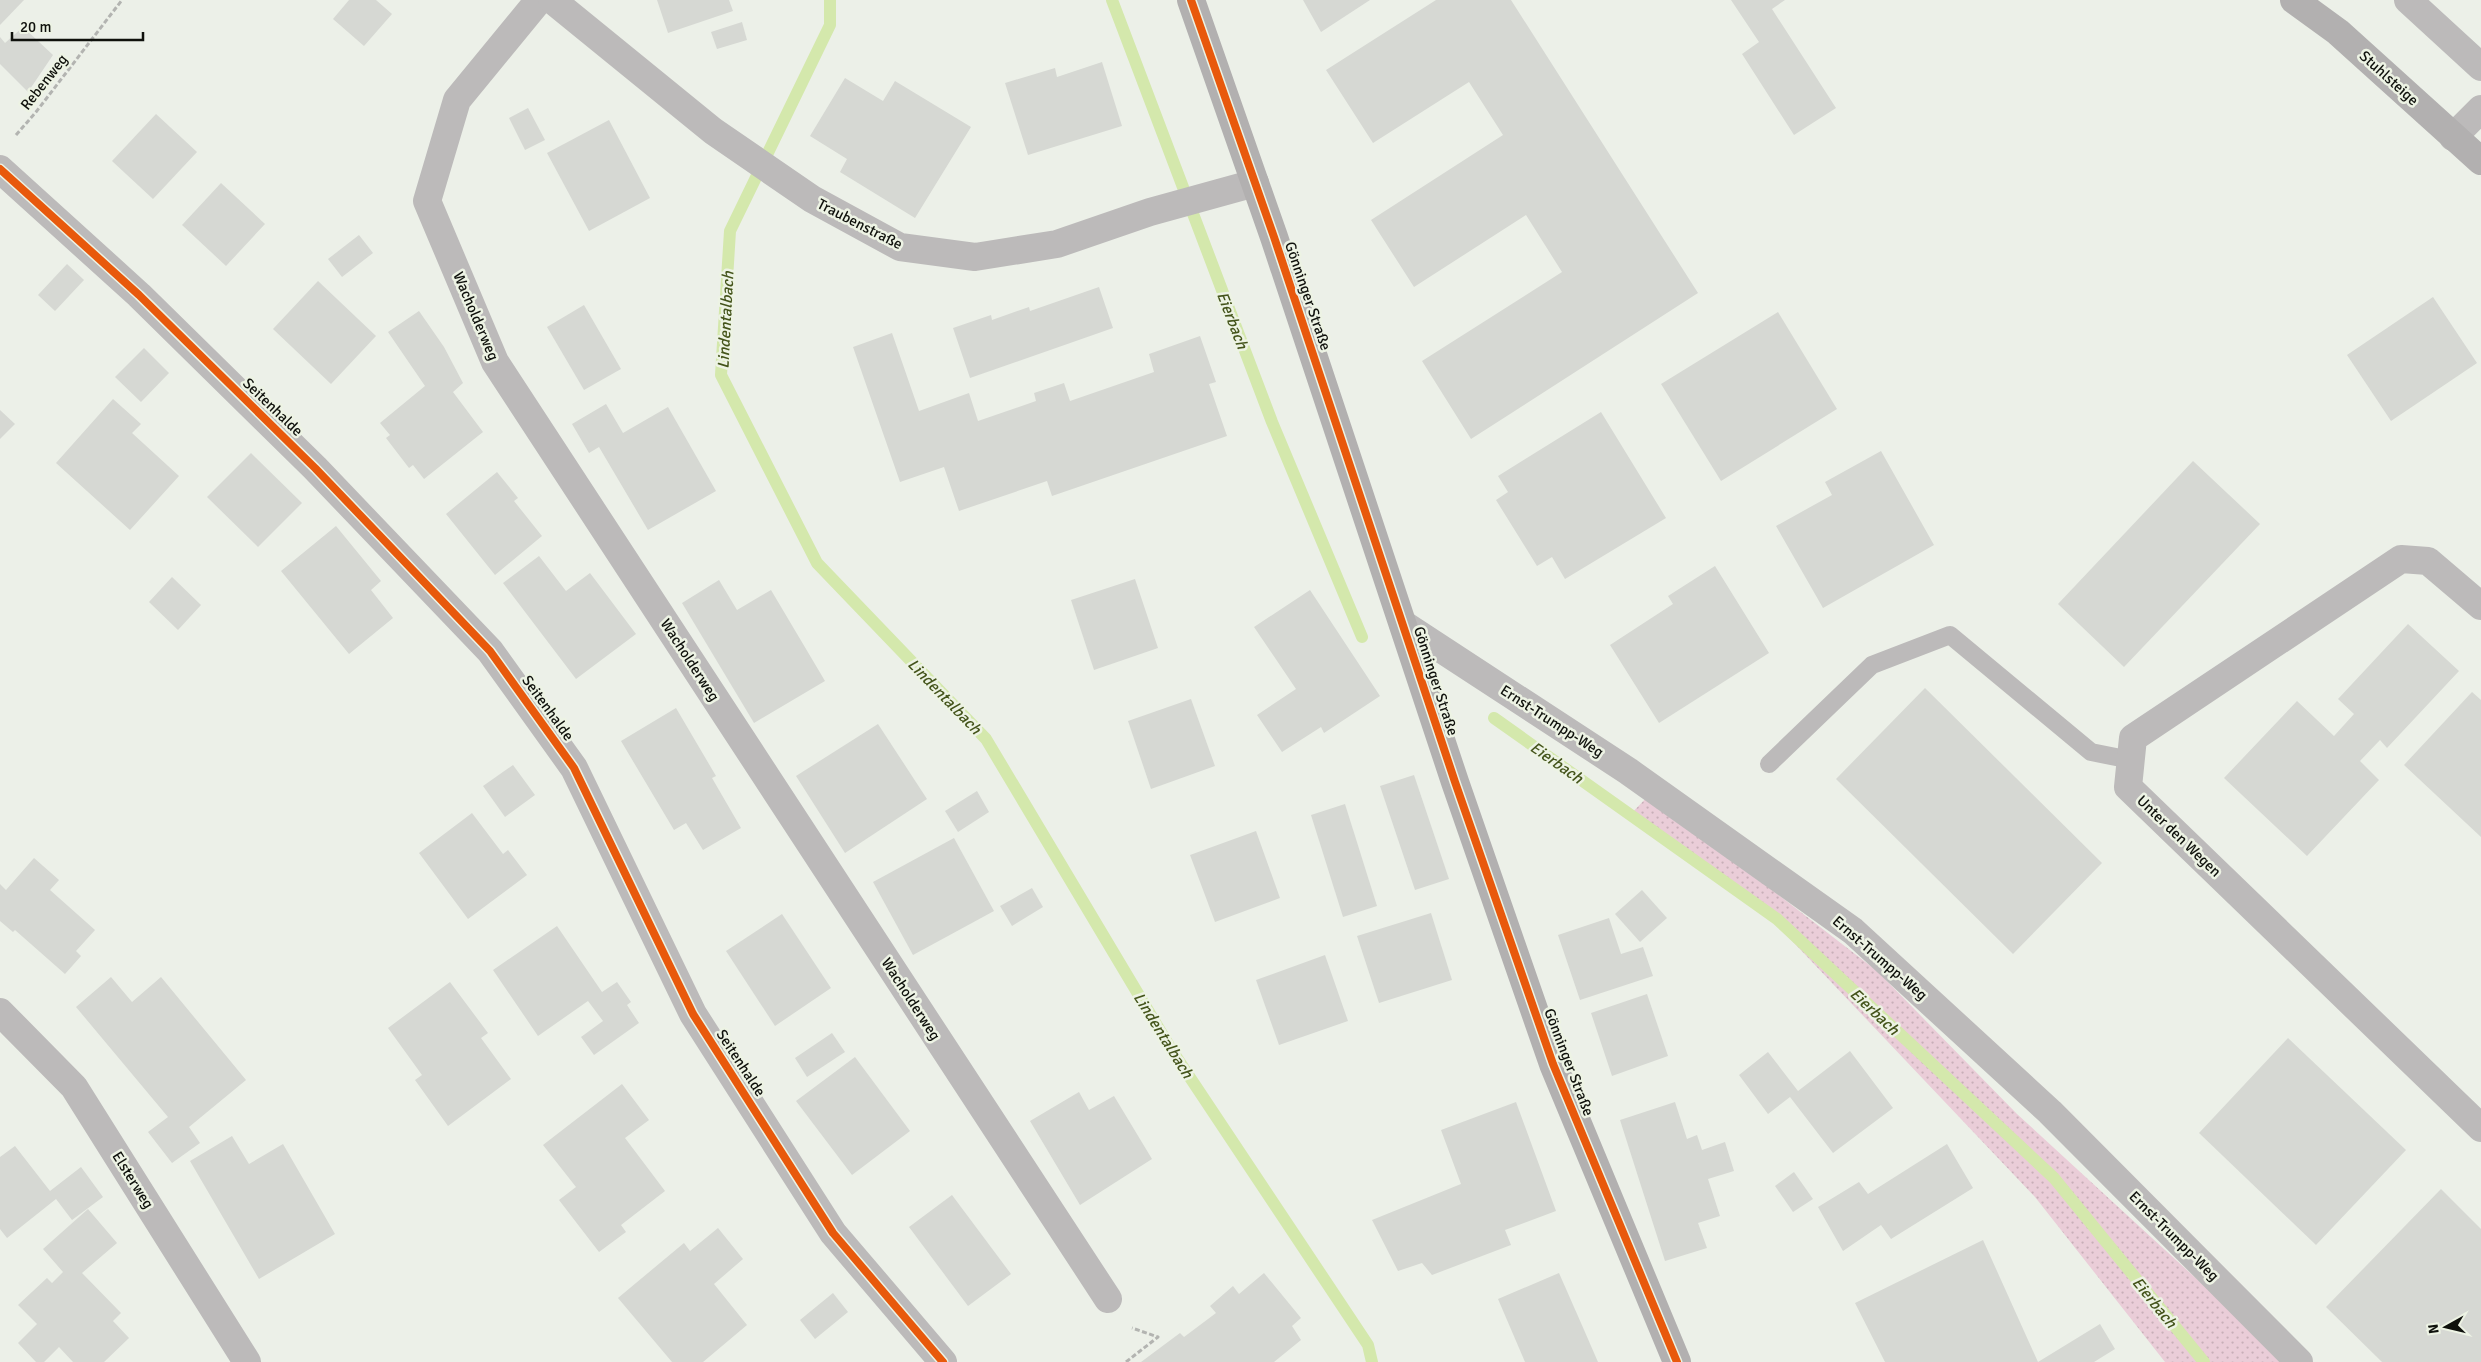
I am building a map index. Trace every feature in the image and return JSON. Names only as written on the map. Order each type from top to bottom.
[{"type":"street","name":"Wacholderweg","points":[[538,0],[457,100],[428,201],[495,362],[1108,1299]]},
{"type":"street","name":"Traubenstraße","points":[[552,0],[713,131],[812,199],[900,248],[975,256],[1057,244],[1150,212],[1255,183]]},
{"type":"street","name":"Gönninger Straße","points":[[1190,0],[1255,183],[1455,782],[1553,1064],[1677,1362]]},
{"type":"street","name":"Stuhlsteige","points":[[2294,0],[2338,32],[2481,160]]},
{"type":"street","points":[[2408,0],[2481,67]]},
{"type":"street","points":[[2453,136],[2481,109]]},
{"type":"street","name":"Seitenhalde","points":[[0,169],[139,295],[315,468],[490,651],[574,768],[693,1014],[833,1233],[944,1362]]},
{"type":"street","name":"Unter den Wegen","points":[[2481,606],[2428,560],[2401,558],[2133,738],[2128,787],[2481,1128]]},
{"type":"street","name":"Ernst-Trumpp-Weg","points":[[1406,631],[1628,772],[1852,931],[2050,1112],[2299,1362]]},
{"type":"street","name":"Elsterweg","points":[[0,1012],[74,1086],[247,1362]]},
{"type":"lane","points":[[1769,764],[1872,665],[1950,635],[2091,752],[2130,760]]},
{"type":"path","points":[[1108,1299],[1127,1326],[1158,1337],[1126,1362]]},
{"type":"shaded area","points":[[1649,795],[1877,971],[2017,1114],[2287,1362],[2165,1362],[2035,1197],[1778,926],[1629,816]]},
{"type":"building","points":[[0,0],[24,0],[0,25]]},
{"type":"building","points":[[349,0],[376,0],[392,14],[364,46],[333,19]]},
{"type":"building","points":[[657,0],[729,0],[733,11],[668,33]]},
{"type":"building","points":[[1303,0],[1370,0],[1321,32]]},
{"type":"building","points":[[1436,0],[1511,0],[1698,293],[1471,439],[1422,361],[1562,272],[1526,215],[1414,287],[1371,220],[1503,135],[1469,82],[1373,143],[1326,70]]},
{"type":"building","points":[[1731,0],[1785,0],[1772,9],[1836,108],[1794,135],[1742,54],[1759,42]]},
{"type":"building","points":[[742,22],[747,40],[717,49],[711,32]]},
{"type":"building","points":[[23,27],[53,55],[28,92],[0,64],[0,37],[5,43]]},
{"type":"building","points":[[1102,62],[1122,126],[1028,155],[1005,83],[1055,68],[1057,77]]},
{"type":"building","points":[[845,78],[883,101],[895,81],[971,127],[915,218],[840,172],[847,159],[810,136]]},
{"type":"building","points":[[528,108],[545,140],[525,150],[509,118]]},
{"type":"building","points":[[156,114],[197,152],[153,199],[112,161]]},
{"type":"building","points":[[609,120],[650,198],[589,231],[547,153]]},
{"type":"building","points":[[221,183],[265,224],[226,266],[182,225]]},
{"type":"building","points":[[359,235],[373,253],[342,277],[328,259]]},
{"type":"building","points":[[67,264],[84,280],[55,311],[38,295]]},
{"type":"building","points":[[318,281],[376,336],[331,384],[273,329]]},
{"type":"building","points":[[1099,287],[1113,328],[970,378],[953,328],[991,315],[992,320],[1029,307],[1030,311]]},
{"type":"building","points":[[2433,297],[2477,363],[2391,421],[2347,355]]},
{"type":"building","points":[[584,305],[621,369],[584,390],[547,327]]},
{"type":"building","points":[[419,311],[444,347],[463,383],[453,392],[483,432],[424,479],[413,465],[409,468],[386,438],[390,435],[380,423],[425,386],[388,332]]},
{"type":"building","points":[[1778,312],[1837,409],[1721,481],[1661,384]]},
{"type":"building","points":[[892,333],[919,411],[969,393],[978,421],[1036,401],[1034,393],[1064,383],[1070,401],[1154,372],[1149,354],[1200,336],[1216,382],[1209,384],[1227,436],[1052,496],[1047,481],[959,511],[944,467],[900,482],[853,347]]},
{"type":"building","points":[[144,348],[169,373],[141,402],[115,377]]},
{"type":"building","points":[[113,399],[141,424],[132,433],[179,476],[130,530],[56,463]]},
{"type":"building","points":[[606,404],[623,433],[668,407],[716,491],[648,530],[599,447],[589,453],[572,424]]},
{"type":"building","points":[[0,410],[15,424],[0,439]]},
{"type":"building","points":[[1601,412],[1666,518],[1565,579],[1552,557],[1537,566],[1496,500],[1508,492],[1498,476]]},
{"type":"building","points":[[1881,451],[1934,545],[1823,608],[1776,526],[1832,495],[1825,482]]},
{"type":"building","points":[[251,453],[302,503],[258,547],[207,497]]},
{"type":"building","points":[[2193,461],[2260,524],[2124,667],[2058,604]]},
{"type":"building","points":[[497,472],[518,498],[514,501],[542,536],[495,575],[446,514]]},
{"type":"building","points":[[336,526],[381,581],[371,590],[393,618],[349,654],[281,571]]},
{"type":"building","points":[[539,556],[566,591],[590,573],[636,634],[576,679],[503,583]]},
{"type":"building","points":[[1715,566],[1769,653],[1659,723],[1610,645],[1673,604],[1668,596]]},
{"type":"building","points":[[172,577],[201,605],[178,630],[149,602]]},
{"type":"building","points":[[1135,579],[1158,648],[1094,670],[1071,600]]},
{"type":"building","points":[[719,580],[737,610],[771,590],[825,681],[754,723],[682,603]]},
{"type":"building","points":[[1310,590],[1380,696],[1324,733],[1321,727],[1282,752],[1257,715],[1296,689],[1254,627]]},
{"type":"building","points":[[2408,624],[2459,671],[2387,748],[2380,740],[2360,761],[2379,780],[2307,856],[2224,778],[2297,701],[2334,736],[2354,714],[2338,699]]},
{"type":"building","points":[[1925,688],[2102,863],[2013,954],[1836,779]]},
{"type":"building","points":[[2472,692],[2481,700],[2481,837],[2404,765]]},
{"type":"building","points":[[1191,699],[1215,766],[1151,789],[1128,721]]},
{"type":"building","points":[[676,708],[716,776],[712,778],[741,828],[703,850],[686,823],[674,830],[621,741]]},
{"type":"building","points":[[878,724],[927,799],[845,853],[796,776]]},
{"type":"building","points":[[513,765],[535,795],[505,817],[483,786]]},
{"type":"building","points":[[1414,775],[1449,879],[1415,890],[1380,786]]},
{"type":"building","points":[[977,791],[989,812],[958,832],[945,811]]},
{"type":"building","points":[[1345,804],[1377,906],[1343,917],[1311,815]]},
{"type":"building","points":[[472,813],[503,854],[508,850],[527,875],[468,919],[419,853]]},
{"type":"building","points":[[1256,831],[1280,898],[1215,922],[1190,855]]},
{"type":"building","points":[[954,838],[994,911],[913,955],[873,882]]},
{"type":"building","points":[[34,858],[59,880],[50,890],[95,930],[76,951],[81,956],[65,974],[15,930],[13,932],[0,921],[0,884],[6,890]]},
{"type":"building","points":[[1032,888],[1043,907],[1012,926],[1000,906]]},
{"type":"building","points":[[1642,890],[1667,918],[1640,942],[1615,914]]},
{"type":"building","points":[[1431,913],[1452,980],[1379,1003],[1357,936]]},
{"type":"building","points":[[782,914],[831,988],[775,1026],[726,951]]},
{"type":"building","points":[[1609,918],[1621,954],[1643,947],[1653,976],[1580,1000],[1558,935]]},
{"type":"building","points":[[557,926],[602,992],[617,982],[631,1002],[627,1005],[639,1023],[594,1055],[581,1037],[603,1021],[588,1001],[538,1036],[493,970]]},
{"type":"building","points":[[1325,955],[1348,1021],[1279,1045],[1256,980]]},
{"type":"building","points":[[111,977],[132,1002],[161,977],[246,1080],[189,1127],[200,1143],[172,1163],[148,1132],[168,1117],[76,1007]]},
{"type":"building","points":[[450,982],[488,1033],[481,1038],[511,1079],[448,1126],[415,1080],[422,1075],[388,1028]]},
{"type":"building","points":[[1647,994],[1668,1056],[1612,1076],[1591,1013]]},
{"type":"building","points":[[832,1033],[845,1052],[807,1077],[795,1058]]},
{"type":"building","points":[[2288,1038],[2406,1150],[2316,1245],[2199,1133]]},
{"type":"building","points":[[1850,1051],[1893,1108],[1833,1153],[1790,1097],[1768,1114],[1739,1075],[1768,1052],[1798,1091]]},
{"type":"building","points":[[855,1057],[910,1131],[852,1175],[796,1101]]},
{"type":"building","points":[[622,1084],[649,1120],[625,1138],[665,1191],[621,1225],[626,1232],[599,1252],[559,1200],[576,1187],[543,1145]]},
{"type":"building","points":[[1079,1092],[1089,1110],[1114,1096],[1152,1159],[1080,1205],[1030,1121]]},
{"type":"building","points":[[1516,1102],[1556,1211],[1505,1230],[1511,1245],[1432,1275],[1422,1263],[1398,1271],[1372,1220],[1461,1184],[1441,1130]]},
{"type":"building","points":[[1675,1102],[1687,1139],[1697,1135],[1702,1150],[1725,1142],[1734,1171],[1708,1179],[1720,1216],[1698,1223],[1707,1248],[1665,1261],[1620,1120]]},
{"type":"building","points":[[232,1136],[249,1164],[283,1144],[335,1234],[259,1279],[190,1161]]},
{"type":"building","points":[[1947,1144],[1973,1188],[1891,1239],[1881,1225],[1843,1251],[1818,1207],[1859,1182],[1868,1194]]},
{"type":"building","points":[[15,1146],[50,1191],[81,1167],[103,1197],[72,1220],[56,1199],[7,1238],[0,1229],[0,1157]]},
{"type":"building","points":[[1794,1172],[1813,1199],[1793,1212],[1775,1186]]},
{"type":"building","points":[[2441,1189],[2481,1229],[2481,1362],[2382,1362],[2326,1307]]},
{"type":"building","points":[[952,1195],[1011,1274],[968,1306],[909,1227]]},
{"type":"building","points":[[88,1209],[117,1243],[82,1273],[121,1313],[113,1321],[129,1338],[104,1362],[73,1362],[59,1347],[44,1362],[36,1362],[18,1343],[37,1324],[18,1305],[47,1278],[52,1283],[63,1272],[43,1249]]},
{"type":"building","points":[[718,1228],[743,1259],[714,1284],[747,1325],[703,1362],[672,1362],[618,1298],[684,1243],[690,1251]]},
{"type":"building","points":[[1983,1240],[2038,1362],[1885,1362],[1855,1303]]},
{"type":"building","points":[[1264,1273],[1301,1318],[1292,1326],[1301,1340],[1274,1362],[1141,1362],[1180,1333],[1184,1337],[1216,1313],[1210,1306],[1233,1286],[1239,1294]]},
{"type":"building","points":[[1559,1273],[1598,1362],[1525,1362],[1498,1299]]},
{"type":"building","points":[[833,1293],[848,1312],[815,1339],[800,1320]]},
{"type":"building","points":[[2100,1324],[2115,1349],[2094,1362],[2038,1362]]},
{"type":"waterway","name":"Lindentalbach","points":[[830,0],[830,25],[730,231],[721,375],[817,563],[986,739],[1171,1049],[1368,1345],[1372,1362]]},
{"type":"waterway","name":"Eierbach","points":[[1112,0],[1272,422],[1362,637]]},
{"type":"waterway","name":"Eierbach","points":[[1494,718],[1777,919],[2054,1178],[2204,1362]]},
{"type":"cycle path","points":[[1191,0],[1274,237],[1455,782],[1553,1064],[1677,1362]]},
{"type":"cycle path","points":[[0,169],[139,295],[315,468],[490,651],[574,768],[693,1014],[833,1233],[943,1362]]}]
